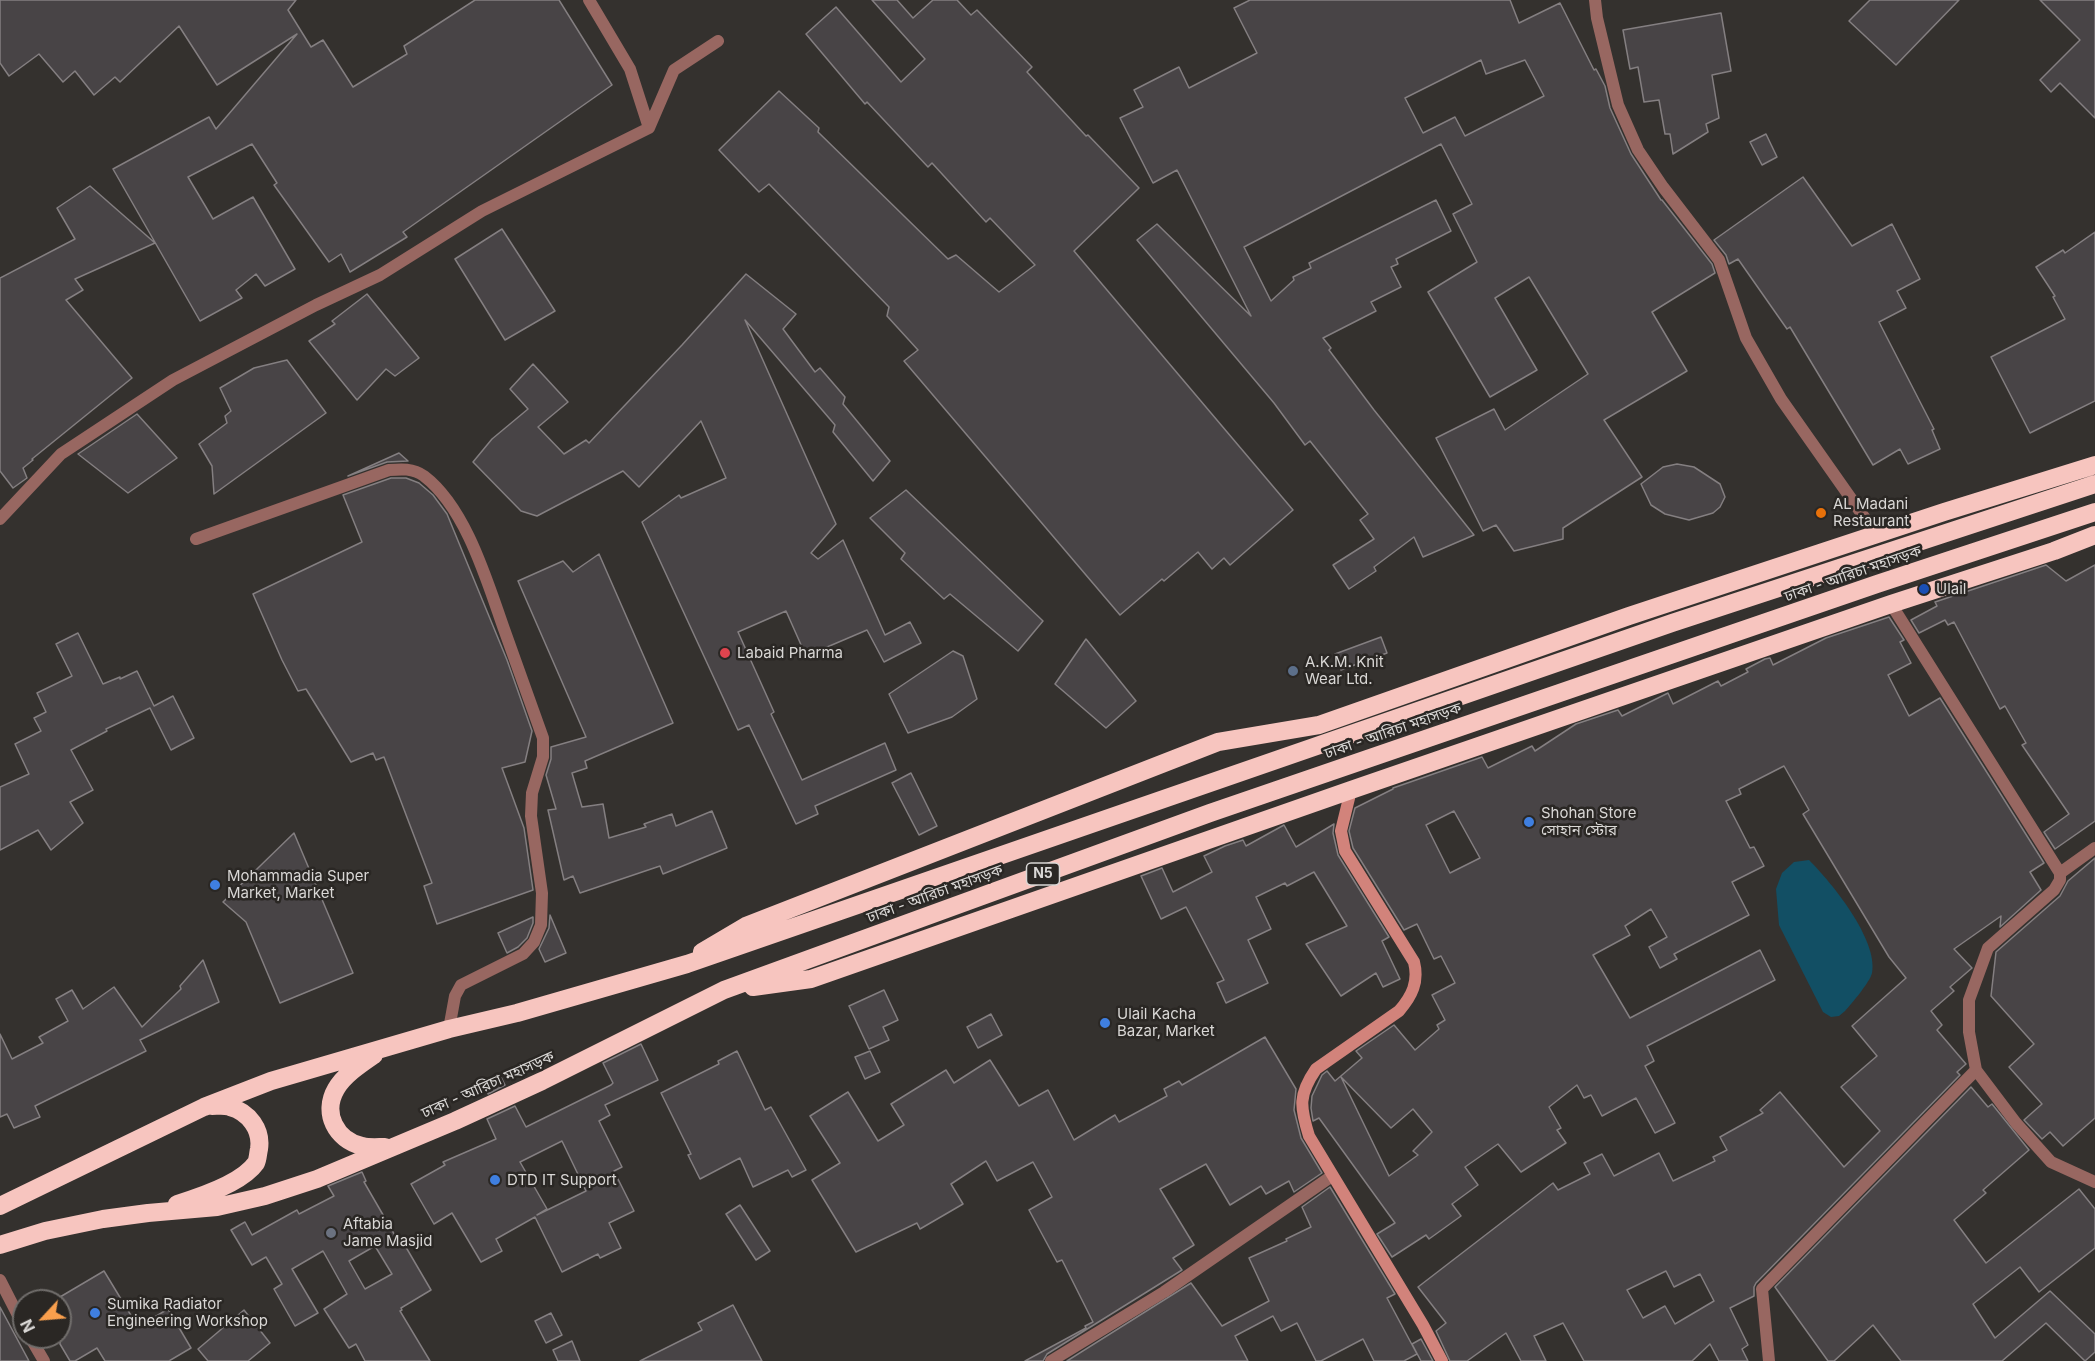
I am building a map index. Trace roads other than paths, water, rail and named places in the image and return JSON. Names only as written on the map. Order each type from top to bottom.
[{"type":"highway","points":[[687,964],[720,940],[746,926],[1218,742],[1319,725],[1629,616],[1876,534],[2095,465]]},
{"type":"highway","name":"ঢাকা - আরিচা মহাসড়ক","points":[[0,1206],[204,1107],[271,1081],[449,1029],[517,1013],[687,964],[1672,623],[2095,484]]},
{"type":"highway","name":"ঢাকা - আরিচা মহাসড়ক","points":[[0,1245],[45,1231],[148,1213],[217,1207],[265,1196],[317,1179],[542,1081],[724,990],[1210,813],[2095,512]]},
{"type":"highway","points":[[724,990],[772,986],[811,979],[1351,790],[1891,604],[2054,551],[2095,535]]},
{"type":"highway","points":[[384,1048],[350,1072],[336,1088],[329,1106],[333,1124],[343,1138],[362,1147],[393,1147]]},
{"type":"highway","points":[[148,1213],[215,1190],[240,1177],[257,1162],[260,1143],[256,1125],[242,1111],[228,1106],[204,1107]]},
{"type":"street","points":[[589,0],[630,69],[649,128]]},
{"type":"street","points":[[1595,0],[1597,18],[1618,105],[1638,150],[1663,187],[1719,260],[1746,338],[1781,399],[1876,534]]},
{"type":"street","points":[[0,519],[61,454],[173,380],[316,305],[380,275],[483,211],[649,128],[674,70],[718,41]]},
{"type":"street","points":[[196,539],[388,470],[405,468],[422,474],[437,487],[473,547],[543,738],[543,757],[532,793],[531,816],[542,893],[541,925],[534,942],[523,954],[461,986],[455,996],[449,1029]]},
{"type":"street","points":[[1891,604],[2060,873],[2060,880],[2054,890],[1988,948],[1969,1000],[1969,1032],[1976,1070],[2016,1124],[2051,1162],[2095,1182]]},
{"type":"street","points":[[1351,790],[1341,831],[1345,851],[1414,963],[1417,972],[1412,994],[1399,1011],[1316,1069],[1308,1080],[1301,1110],[1309,1136],[1423,1325],[1442,1361]]},
{"type":"street","points":[[2060,873],[2095,848]]},
{"type":"street","points":[[1769,1361],[1762,1289],[1976,1070]]},
{"type":"street","points":[[1051,1361],[1164,1292],[1332,1176]]},
{"type":"street","points":[[0,1280],[12,1304]]},
{"type":"water","points":[[1809,860],[1851,912],[1861,928],[1872,959],[1872,973],[1868,982],[1839,1016],[1831,1017],[1823,1012],[1779,925],[1776,889],[1782,873],[1794,862]]},
{"type":"place","name":"AL Madani Restaurant","points":[[1821,513]]},
{"type":"place","name":"Ulail","points":[[1924,589]]},
{"type":"place","name":"Labaid Pharma","points":[[725,653]]},
{"type":"place","name":"A.K.M. Knit Wear Ltd.","points":[[1293,671]]},
{"type":"place","name":"Shohan Store সোহান স্টোর","points":[[1529,822]]},
{"type":"place","name":"Mohammadia Super Market, Market","points":[[215,885]]},
{"type":"place","name":"Ulail Kacha Bazar, Market","points":[[1105,1023]]},
{"type":"place","name":"DTD IT Support","points":[[495,1180]]},
{"type":"place","name":"Aftabia Jame Masjid","points":[[331,1233]]},
{"type":"place","name":"Sumika Radiator Engineering Workshop","points":[[95,1313]]}]
